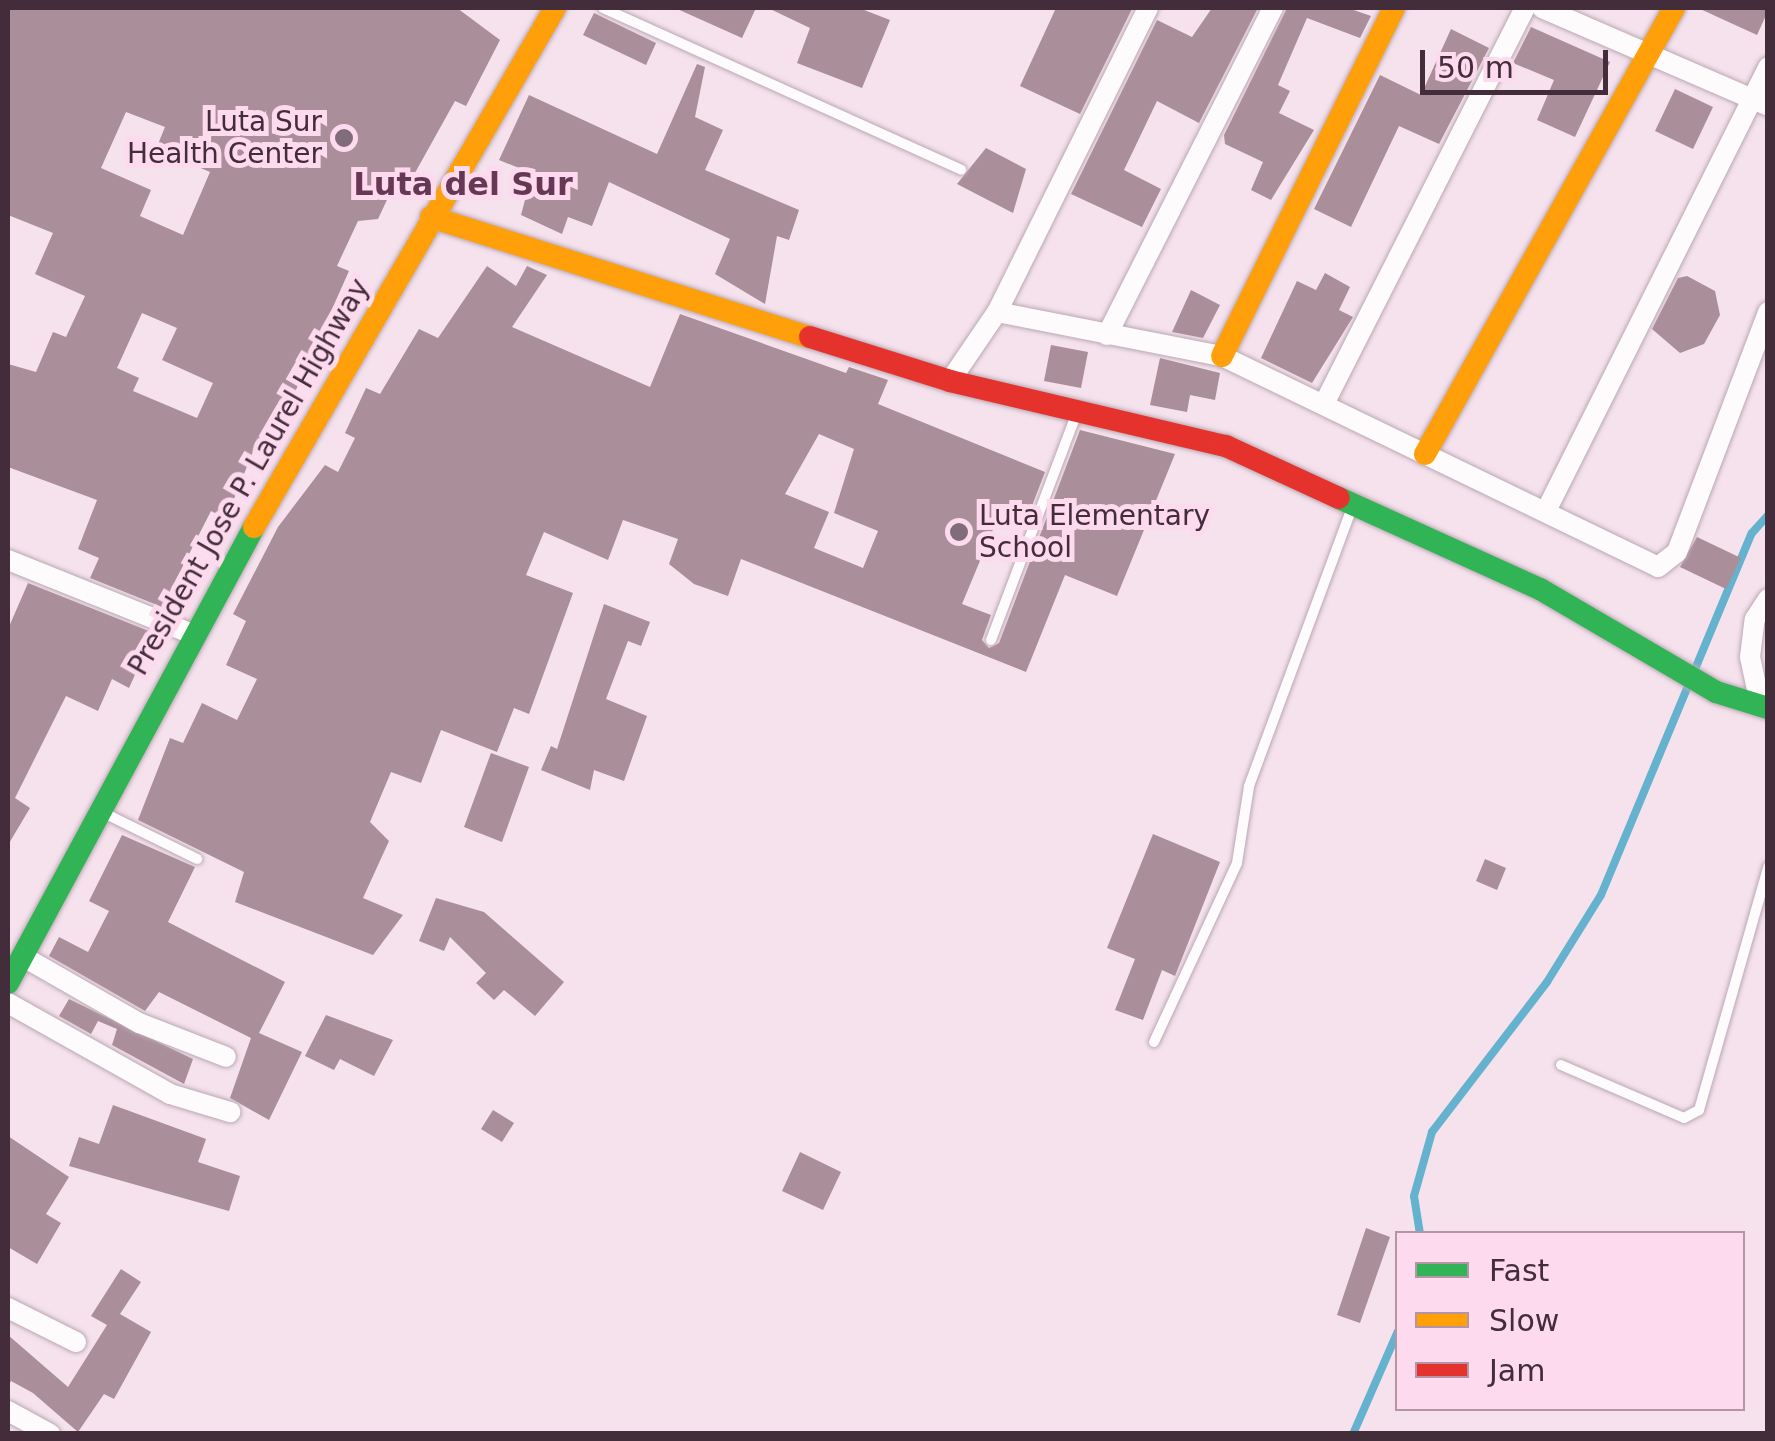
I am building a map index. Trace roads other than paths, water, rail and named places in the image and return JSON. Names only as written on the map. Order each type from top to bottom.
[{"type":"main road","name":"President Jose P. Laurel Highway","points":[[8,983],[192,634],[555,8]]},
{"type":"main road","points":[[1222,356],[1394,8]]},
{"type":"main road","points":[[1425,454],[1653,52],[1674,8]]},
{"type":"main road","points":[[432,217],[950,382],[1226,446],[1540,589],[1716,692],[1763,704]]},
{"type":"street","points":[[950,382],[997,312],[1148,8]]},
{"type":"street","points":[[1107,336],[1273,8]]},
{"type":"street","points":[[1325,402],[1525,8]]},
{"type":"street","points":[[1542,8],[1653,52],[1760,103]]},
{"type":"street","points":[[1548,507],[1760,103],[1768,67]]},
{"type":"street","points":[[997,312],[1222,356],[1325,402],[1425,454],[1548,507],[1658,567],[1677,552],[1768,312]]},
{"type":"street","points":[[8,560],[192,634]]},
{"type":"street","points":[[1763,704],[1750,656],[1754,619],[1768,599]]},
{"type":"street","points":[[22,956],[139,1023],[226,1057]]},
{"type":"street","points":[[8,1003],[170,1094],[230,1112]]},
{"type":"street","points":[[8,1308],[76,1342]]},
{"type":"street","points":[[8,1411],[50,1434]]},
{"type":"lane","points":[[602,8],[961,170]]},
{"type":"lane","points":[[992,640],[1077,411]]},
{"type":"lane","points":[[1154,1042],[1237,863],[1248,786],[1353,504]]},
{"type":"lane","points":[[99,811],[197,858]]},
{"type":"lane","points":[[1561,1065],[1684,1118],[1699,1110],[1768,867]]},
{"type":"waterway","points":[[1420,1231],[1414,1196],[1432,1132],[1547,982],[1601,895],[1752,533],[1768,515]]},
{"type":"waterway","points":[[1353,1434],[1395,1338]]},
{"type":"place","name":"Luta Sur Health Center","points":[[344,138]]},
{"type":"place","name":"Luta Elementary School","points":[[959,532]]},
{"type":"district","name":"Luta del Sur","points":[[463,184]]}]
